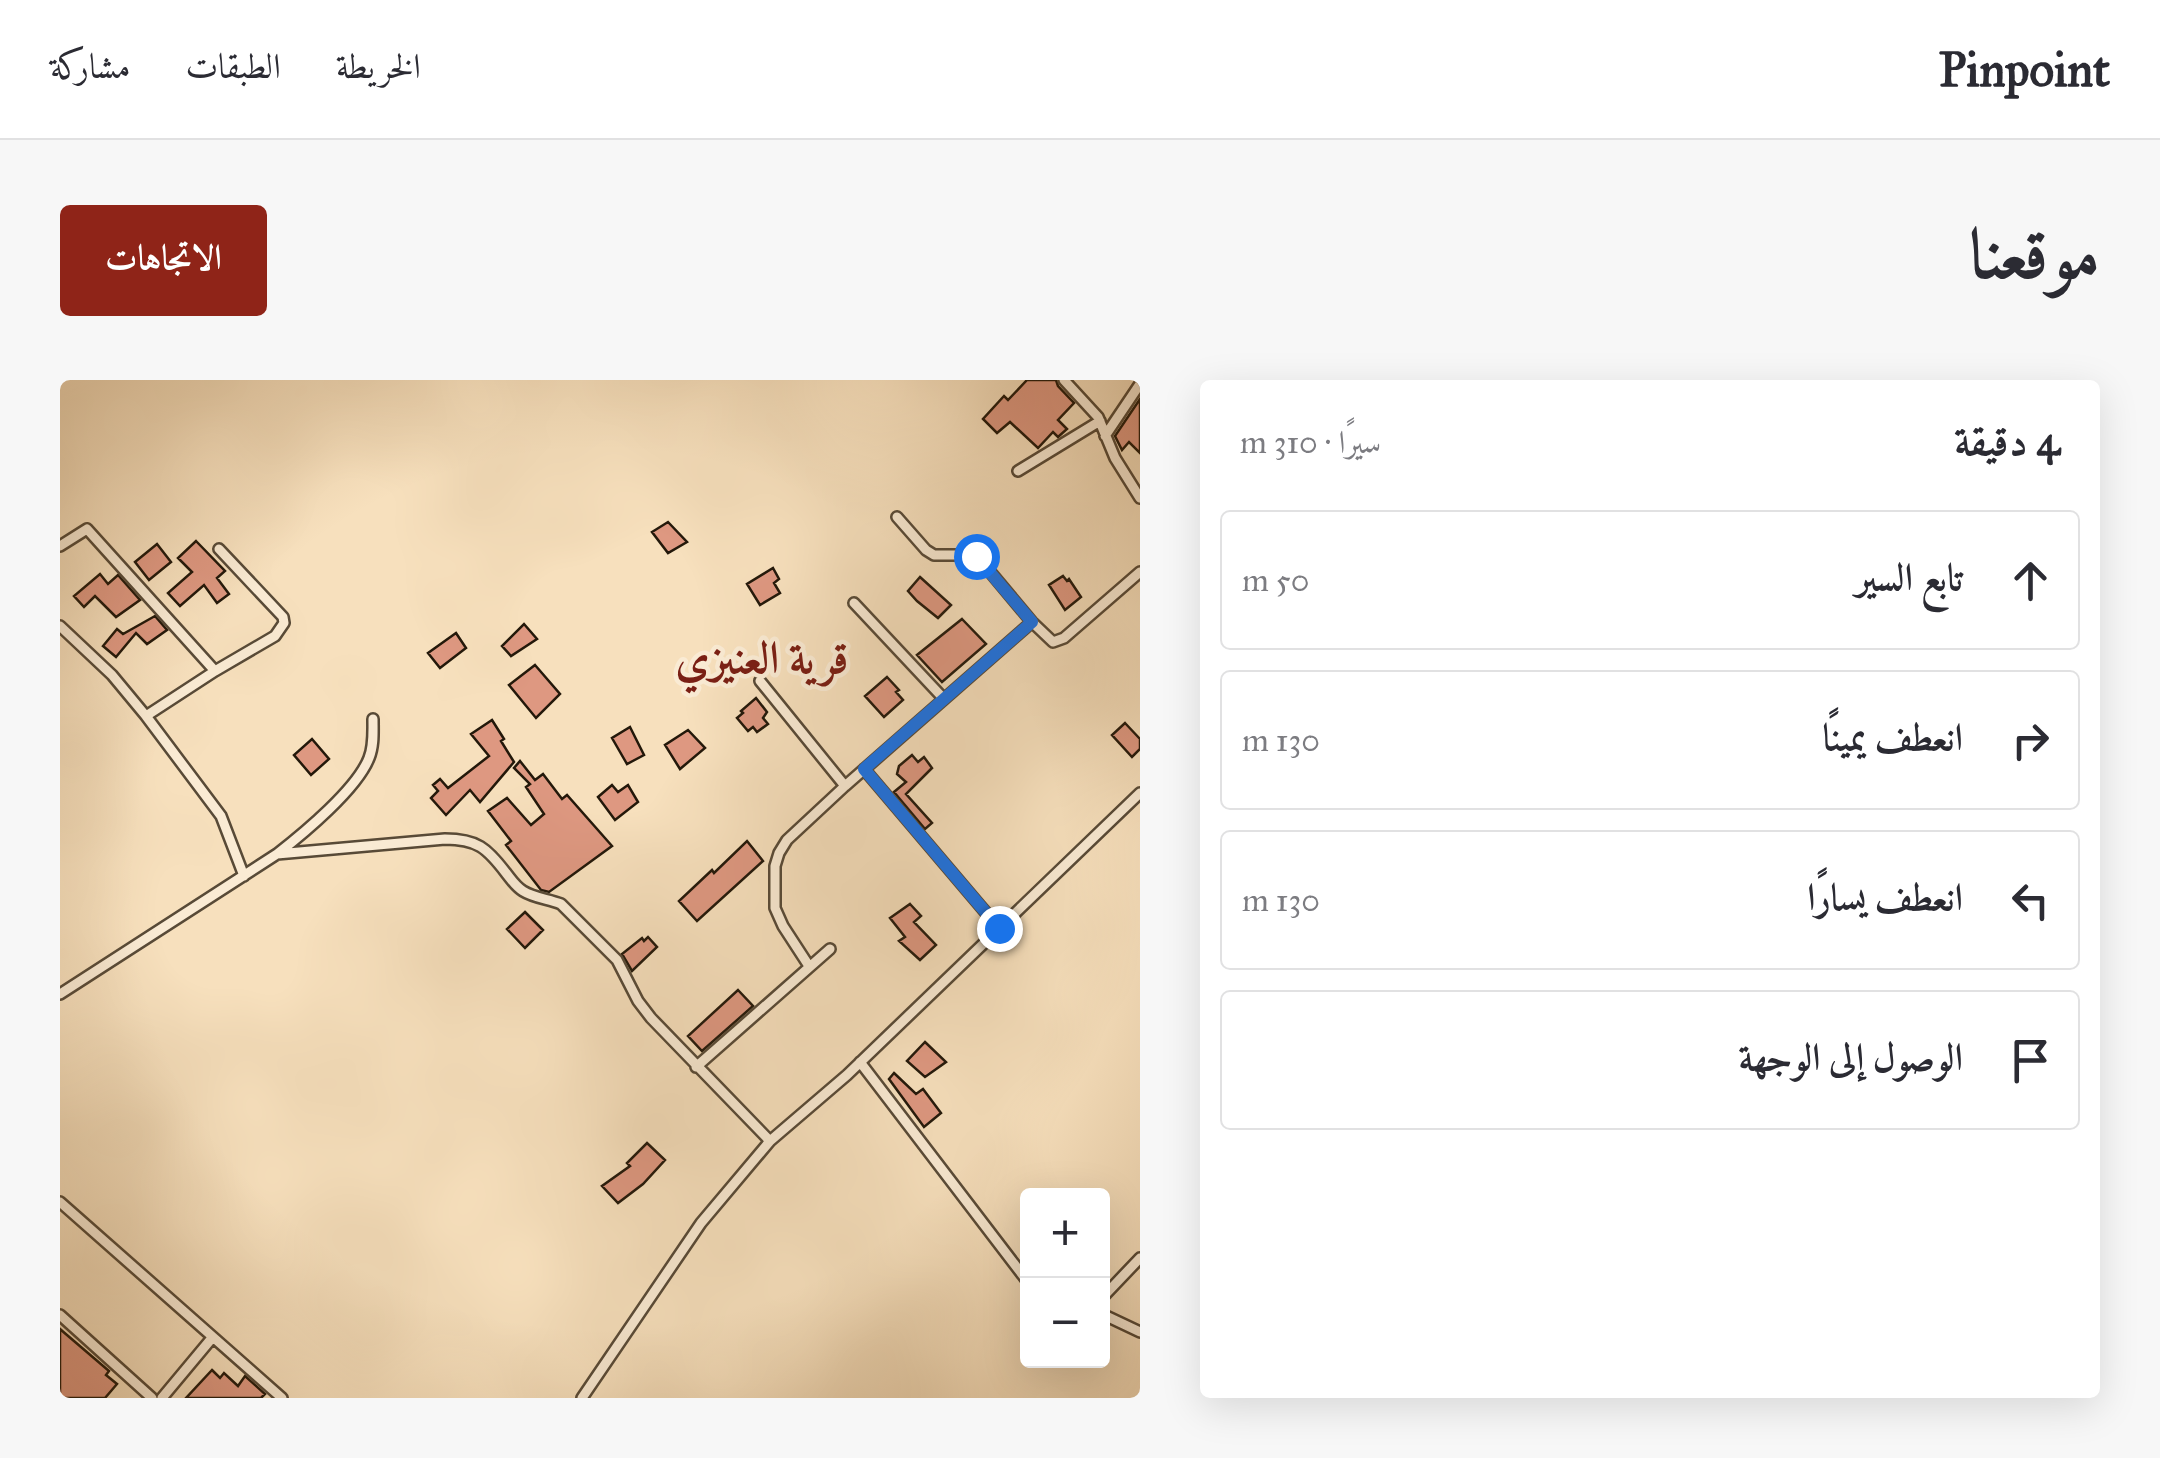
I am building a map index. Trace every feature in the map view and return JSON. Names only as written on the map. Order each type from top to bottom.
[{"type":"street","points":[[1064,380],[1100,421],[1115,458],[1140,498]]},
{"type":"street","points":[[1105,436],[1140,384]]},
{"type":"street","points":[[1018,471],[1100,421]]},
{"type":"street","points":[[897,517],[934,555],[976,556],[1047,639],[1058,641],[1140,572]]},
{"type":"street","points":[[60,546],[87,528],[215,671]]},
{"type":"street","points":[[146,716],[275,636],[284,623],[283,617],[219,549]]},
{"type":"street","points":[[854,603],[944,699]]},
{"type":"street","points":[[809,966],[775,908],[776,866],[787,840],[1032,622]]},
{"type":"street","points":[[60,626],[112,675],[221,816],[244,876]]},
{"type":"street","points":[[760,681],[845,786]]},
{"type":"street","points":[[60,994],[278,854],[309,829],[358,776],[371,753],[373,720]]},
{"type":"street","points":[[864,769],[999,928]]},
{"type":"street","points":[[582,1398],[701,1222],[770,1141],[860,1062],[1140,792]]},
{"type":"street","points":[[278,854],[444,839],[472,842],[489,851],[515,885],[526,893],[562,904],[617,960],[638,1001],[696,1067],[770,1141]]},
{"type":"street","points":[[696,1067],[830,949]]},
{"type":"street","points":[[860,1062],[1025,1278]]},
{"type":"street","points":[[60,1202],[282,1398]]},
{"type":"street","points":[[1110,1290],[1140,1258]]},
{"type":"street","points":[[60,1315],[152,1398]]},
{"type":"street","points":[[1110,1318],[1140,1332]]},
{"type":"street","points":[[162,1398],[212,1338]]},
{"type":"building","points":[[1027,380],[1056,380],[1074,403],[1058,420],[1067,429],[1058,437],[1053,432],[1038,448],[1010,422],[997,433],[983,419],[1004,396],[1008,400]]},
{"type":"building","points":[[1140,399],[1140,453],[1129,442],[1122,450],[1115,436]]},
{"type":"building","points":[[668,522],[687,542],[668,553],[652,532]]},
{"type":"building","points":[[196,541],[225,571],[217,578],[229,594],[217,603],[204,585],[180,606],[168,593],[192,572],[178,558]]},
{"type":"building","points":[[157,544],[171,562],[149,580],[135,562]]},
{"type":"building","points":[[773,568],[779,579],[774,583],[780,593],[760,605],[747,584]]},
{"type":"building","points":[[100,574],[108,584],[118,575],[140,600],[116,617],[95,596],[84,607],[74,596]]},
{"type":"building","points":[[1063,576],[1081,597],[1065,610],[1049,585]]},
{"type":"building","points":[[920,577],[951,605],[938,618],[908,591]]},
{"type":"building","points":[[155,616],[167,630],[147,644],[136,633],[116,657],[103,646],[117,629],[123,634]]},
{"type":"building","points":[[962,619],[986,644],[942,682],[917,655]]},
{"type":"building","points":[[524,624],[537,639],[511,656],[502,646]]},
{"type":"building","points":[[456,633],[466,648],[440,668],[428,653]]},
{"type":"building","points":[[535,665],[560,694],[536,718],[509,685]]},
{"type":"building","points":[[887,677],[903,700],[884,717],[865,696]]},
{"type":"building","points":[[756,698],[767,712],[763,718],[768,724],[757,732],[753,727],[748,731],[737,718]]},
{"type":"building","points":[[492,720],[514,762],[480,802],[470,790],[446,815],[431,798],[438,791],[433,785],[440,779],[448,788],[489,756],[471,734]]},
{"type":"building","points":[[1125,723],[1140,739],[1140,749],[1132,757],[1112,735]]},
{"type":"building","points":[[630,727],[644,755],[627,764],[612,738]]},
{"type":"building","points":[[688,730],[705,748],[680,769],[665,745]]},
{"type":"building","points":[[312,739],[329,759],[311,775],[294,755]]},
{"type":"building","points":[[912,755],[918,762],[924,757],[932,768],[906,794],[932,823],[925,829],[894,792],[906,782],[897,774],[899,766]]},
{"type":"building","points":[[520,761],[535,780],[543,774],[562,799],[567,795],[612,846],[549,892],[541,890],[506,845],[511,841],[488,811],[507,798],[531,825],[544,814],[526,787],[530,784],[514,768]]},
{"type":"building","points":[[612,785],[618,792],[628,785],[638,802],[615,820],[598,797]]},
{"type":"building","points":[[747,841],[763,861],[697,921],[679,901]]},
{"type":"building","points":[[910,904],[921,916],[914,922],[936,945],[920,960],[899,941],[905,937],[890,918]]},
{"type":"building","points":[[525,912],[543,930],[525,948],[507,929]]},
{"type":"building","points":[[648,937],[657,947],[632,971],[622,954]]},
{"type":"building","points":[[738,990],[753,1006],[702,1051],[688,1036]]},
{"type":"building","points":[[925,1042],[946,1062],[925,1077],[907,1061]]},
{"type":"building","points":[[894,1073],[916,1094],[923,1089],[941,1113],[924,1127],[889,1079]]},
{"type":"building","points":[[647,1143],[665,1160],[618,1203],[602,1186],[630,1166],[627,1163]]},
{"type":"building","points":[[60,1329],[109,1371],[106,1375],[117,1384],[105,1398],[60,1398]]},
{"type":"building","points":[[212,1370],[220,1378],[224,1373],[238,1386],[245,1376],[265,1394],[261,1398],[186,1398]]},
{"type":"district","name":"قرية العنيزي","points":[[762,657]]},
{"type":"route","points":[[976,556],[1032,622],[864,769],[999,928]]}]
